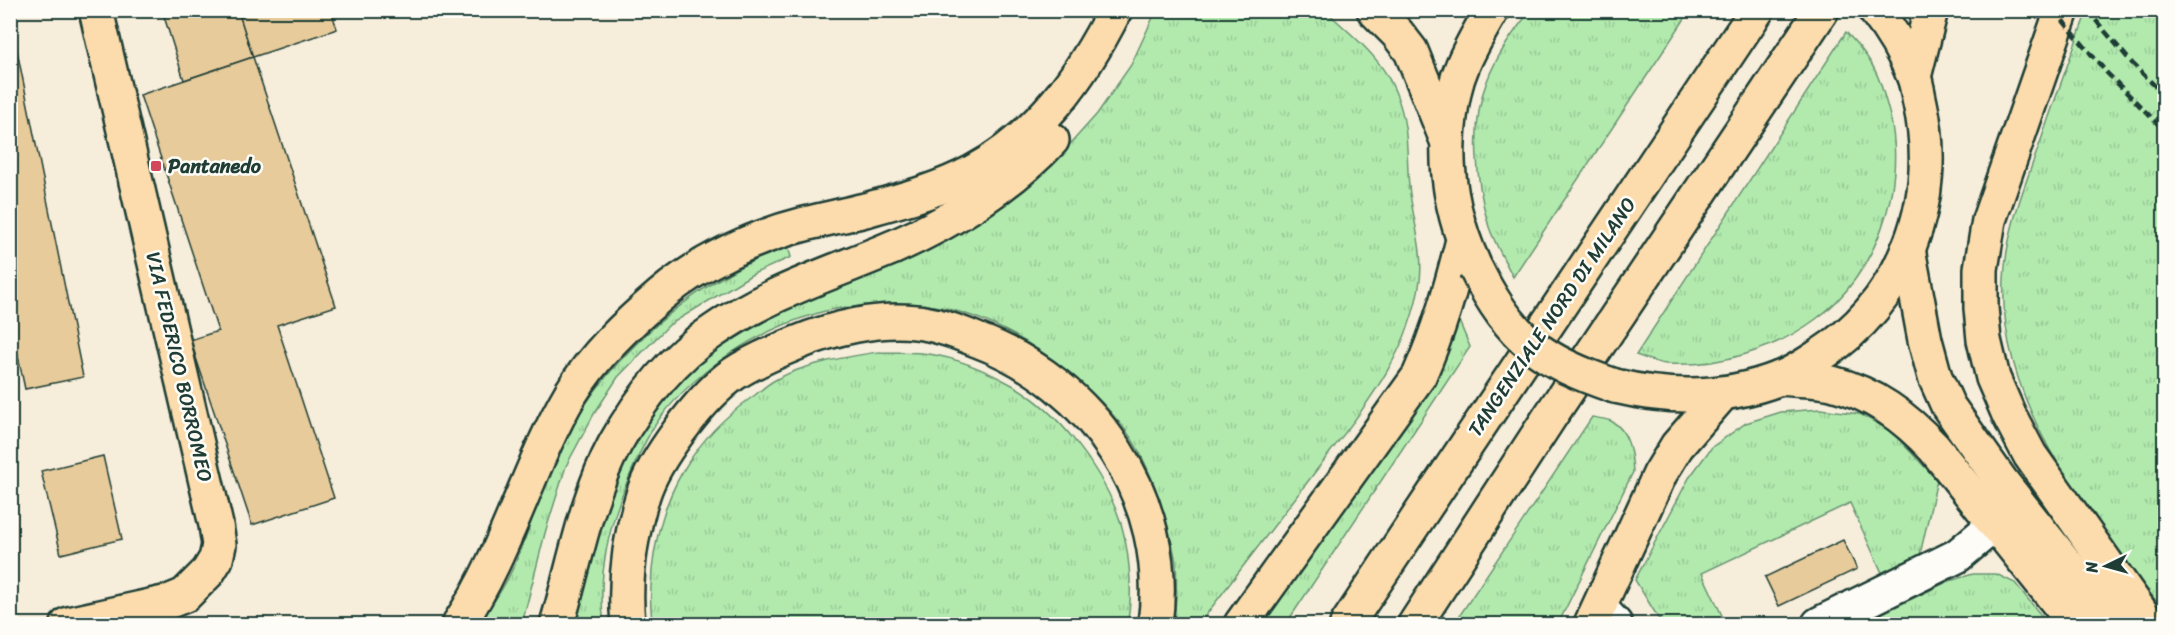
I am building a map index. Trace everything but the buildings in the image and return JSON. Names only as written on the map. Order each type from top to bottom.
[{"type":"main road","name":"VIA FEDERICO BORROMEO","points":[[68,624],[168,602],[185,595],[208,572],[216,559],[219,545],[211,502],[96,10]]},
{"type":"main road","points":[[459,624],[491,569],[540,453],[572,392],[599,354],[631,322],[684,278],[713,260],[750,243],[802,224],[865,210],[943,186],[996,159],[1039,124],[1063,94],[1084,66],[1115,10]]},
{"type":"main road","points":[[557,624],[594,492],[615,444],[643,399],[676,361],[710,333],[750,307],[799,284],[897,246],[978,202],[1009,179],[1046,147],[1098,87],[1116,56],[1135,10]]},
{"type":"main road","points":[[1374,10],[1411,51],[1447,141]]},
{"type":"main road","points":[[1492,10],[1461,69],[1453,99],[1447,141],[1447,169],[1452,205],[1463,240],[1488,294],[1508,324],[1526,342],[1554,362],[1579,374],[1615,386],[1647,394],[1686,396],[1723,393],[1780,378],[1834,347],[1857,328],[1878,304],[1908,249],[1921,214],[1926,180],[1926,130],[1914,77],[1876,12]]},
{"type":"main road","name":"TANGENZIALE NORD DI MILANO","points":[[1347,624],[1757,10]]},
{"type":"main road","points":[[1415,624],[1549,418],[1822,10]]},
{"type":"main road","points":[[1914,77],[1931,10]]},
{"type":"main road","points":[[2062,10],[1989,220],[1981,268],[1984,340],[1993,378],[2030,455],[2149,624]]},
{"type":"main road","points":[[1241,624],[1419,376],[1435,340],[1448,300],[1463,240]]},
{"type":"main road","points":[[1908,249],[1925,340],[1935,377],[1948,406],[2001,481],[2114,624]]},
{"type":"main road","points":[[628,624],[626,598],[630,547],[643,493],[666,449],[692,414],[729,378],[775,352],[823,332],[872,323],[916,322],[954,331],[1006,350],[1048,376],[1089,413],[1111,442],[1129,474],[1151,534],[1158,568],[1155,624]]},
{"type":"main road","points":[[1780,378],[1831,383],[1891,409],[1913,426],[1934,448],[2074,624]]},
{"type":"main road","points":[[1602,619],[1660,474],[1677,446],[1723,393]]},
{"type":"main road","points":[[2083,585],[2121,624]]},
{"type":"lane","points":[[1819,624],[1958,556],[1995,524]]},
{"type":"green space","points":[[1531,10],[1690,11],[1513,277],[1491,233],[1484,210],[1478,173],[1478,116],[1491,71],[1506,44]]},
{"type":"green space","points":[[1156,11],[1326,11],[1354,37],[1387,75],[1401,107],[1406,134],[1410,198],[1421,268],[1414,309],[1392,362],[1378,387],[1199,624],[1174,624],[1176,565],[1168,527],[1157,493],[1137,447],[1111,413],[1069,373],[1045,354],[1020,339],[967,314],[940,307],[911,304],[840,308],[793,321],[750,341],[692,383],[655,425],[627,482],[610,534],[603,570],[604,624],[570,624],[600,522],[630,448],[662,401],[695,367],[727,342],[768,318],[867,276],[958,233],[1011,198],[1055,161],[1097,114],[1131,65]]},
{"type":"green space","points":[[2087,11],[2164,11],[2164,611],[2107,538],[2054,457],[2032,415],[2016,371],[2006,326],[2005,262],[2012,227]]},
{"type":"green space","points":[[1846,32],[1873,66],[1890,116],[1894,143],[1894,171],[1890,200],[1882,228],[1855,279],[1837,301],[1816,319],[1800,330],[1764,348],[1706,363],[1662,363],[1636,355]]},
{"type":"green space","points":[[788,247],[791,257],[751,275],[669,325],[618,377],[594,414],[566,466],[545,533],[522,624],[479,624],[502,590],[515,565],[546,477],[568,432],[608,375],[656,325],[683,303],[742,266]]},
{"type":"green space","points":[[1459,321],[1470,347],[1286,624],[1258,624],[1444,354]]},
{"type":"green space","points":[[878,352],[929,354],[973,366],[1031,397],[1061,425],[1088,458],[1099,476],[1121,524],[1125,538],[1130,583],[1127,624],[653,624],[651,591],[656,543],[672,493],[697,449],[733,412],[774,381],[789,373],[814,365]]},
{"type":"green space","points":[[1821,409],[1860,414],[1891,431],[1937,480],[1919,559],[1884,577],[1850,503],[1702,573],[1726,624],[1662,624],[1635,580],[1689,478],[1712,447],[1746,423],[1781,412]]},
{"type":"green space","points":[[1592,417],[1611,421],[1622,430],[1630,450],[1633,472],[1558,624],[1454,624]]},
{"type":"green space","points":[[1973,574],[1996,574],[2015,583],[2048,624],[1859,624],[1949,581]]},
{"type":"railway","points":[[2054,10],[2107,73],[2164,130]]},
{"type":"railway","points":[[2087,10],[2132,63],[2164,95]]},
{"type":"place","name":"Pantanedo","points":[[156,166]]}]
